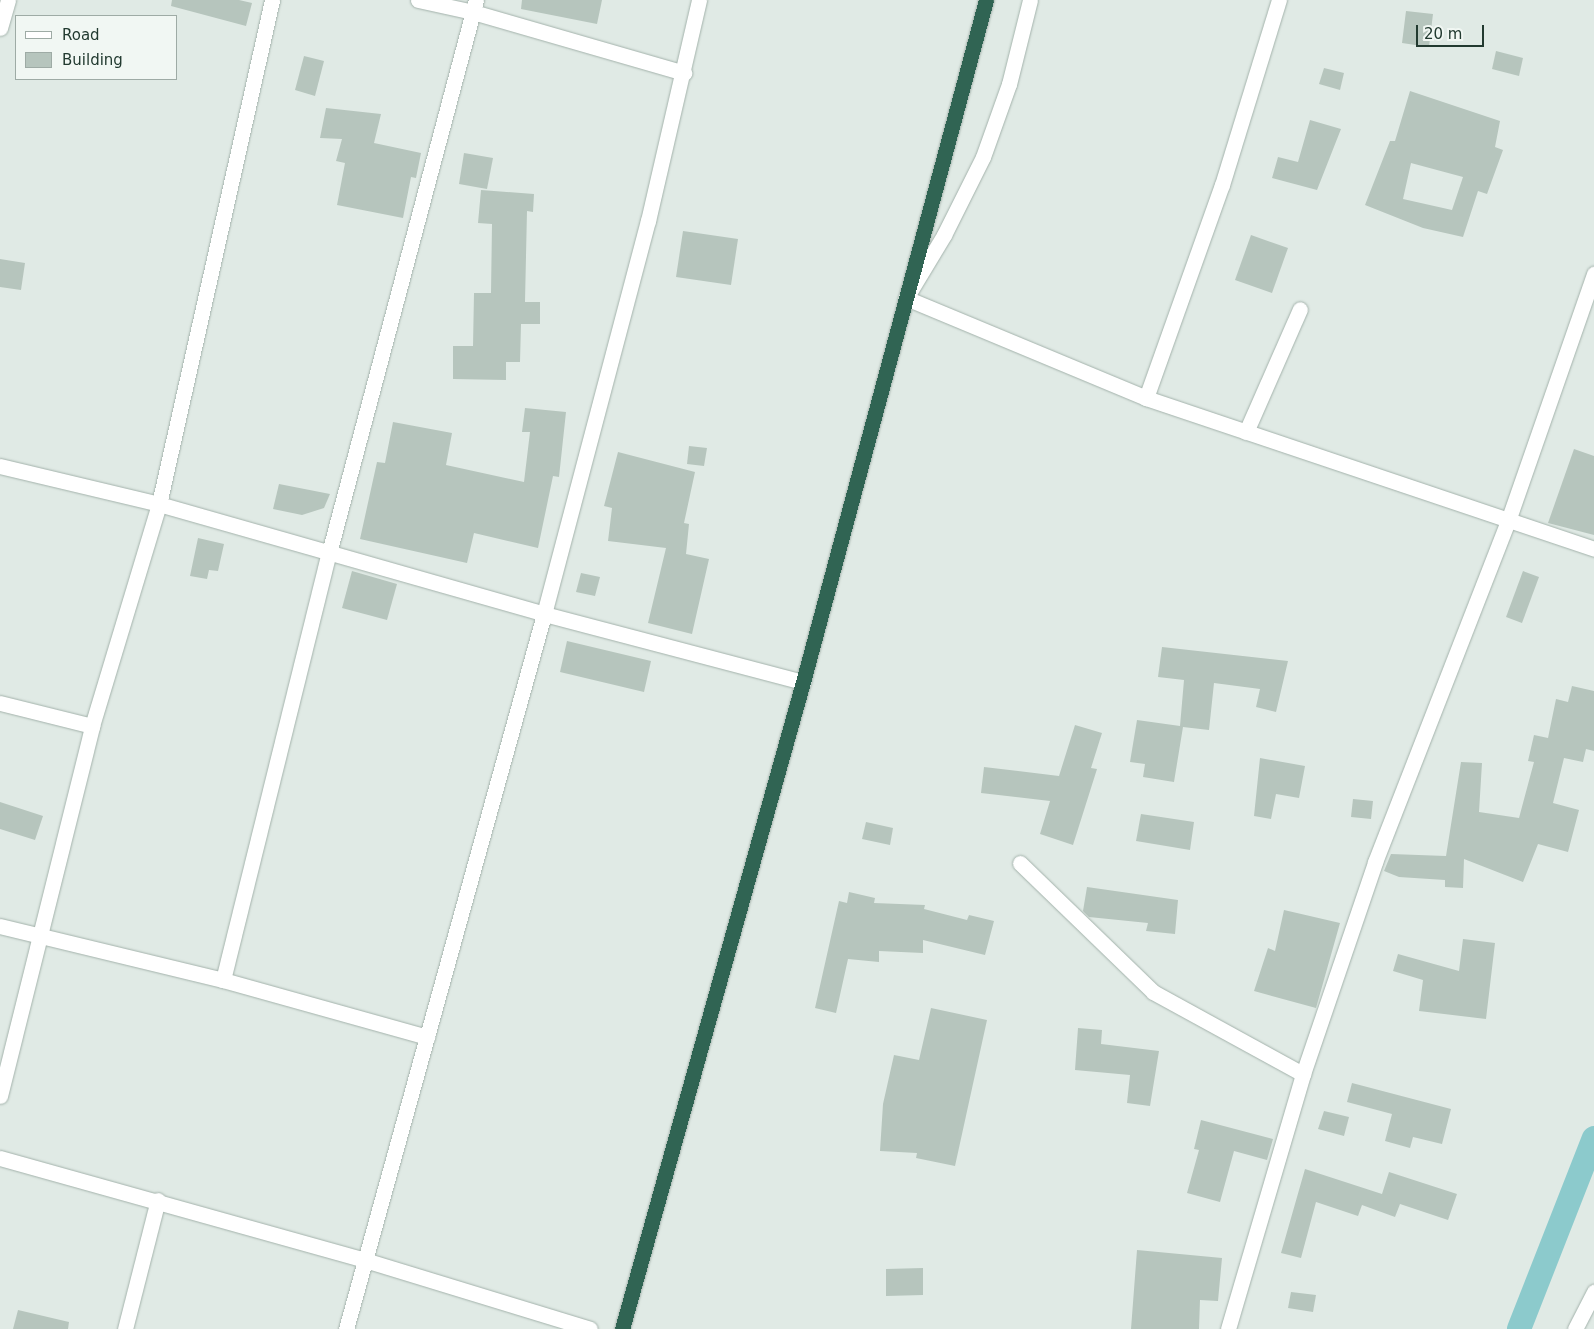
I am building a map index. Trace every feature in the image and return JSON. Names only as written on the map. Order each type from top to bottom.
[{"type":"highway","points":[[622,1329],[803,682],[986,0]]},
{"type":"street","points":[[0,28],[8,0]]},
{"type":"street","points":[[0,1096],[42,936],[92,726],[159,504],[272,0]]},
{"type":"street","points":[[418,0],[475,6],[684,73]]},
{"type":"street","points":[[346,1329],[544,614],[684,73],[699,0]]},
{"type":"street","points":[[1030,0],[1009,84],[983,157],[944,235],[906,298],[1146,398],[1594,549]]},
{"type":"street","points":[[1146,398],[1222,185],[1279,0]]},
{"type":"street","points":[[223,980],[329,553],[475,6]]},
{"type":"street","points":[[1228,1329],[1303,1074],[1375,862],[1508,521],[1594,274]]},
{"type":"street","points":[[1246,432],[1300,309]]},
{"type":"street","points":[[0,466],[159,504],[544,614],[803,682]]},
{"type":"street","points":[[0,703],[92,726]]},
{"type":"street","points":[[1020,863],[1153,992],[1303,1074]]},
{"type":"street","points":[[0,926],[223,980],[427,1037]]},
{"type":"street","points":[[0,1158],[158,1200],[365,1260],[590,1329]]},
{"type":"street","points":[[125,1329],[158,1200]]},
{"type":"street","points":[[1575,1329],[1594,1294]]},
{"type":"building","points":[[172,0],[239,0],[252,3],[246,26],[171,6]]},
{"type":"building","points":[[522,0],[602,0],[597,24],[521,9]]},
{"type":"building","points":[[1406,11],[1433,14],[1429,47],[1402,43]]},
{"type":"building","points":[[1496,51],[1523,58],[1519,76],[1492,69]]},
{"type":"building","points":[[304,56],[324,61],[315,96],[295,90]]},
{"type":"building","points":[[1324,68],[1344,73],[1340,90],[1319,84]]},
{"type":"building","points":[[1410,91],[1500,121],[1495,147],[1503,150],[1487,194],[1478,191],[1463,237],[1423,228],[1365,205],[1390,141],[1395,141]],"holes":[[[1411,163],[1463,177],[1452,210],[1403,199]]]},
{"type":"building","points":[[326,108],[381,114],[374,143],[421,153],[416,178],[411,177],[403,218],[337,205],[345,163],[336,161],[342,139],[320,138]]},
{"type":"building","points":[[1310,120],[1341,129],[1317,190],[1272,178],[1278,157],[1298,162]]},
{"type":"building","points":[[464,153],[493,158],[487,189],[459,184]]},
{"type":"building","points":[[481,190],[534,194],[533,212],[527,211],[525,302],[540,302],[540,324],[521,324],[520,362],[506,362],[506,380],[453,379],[453,346],[473,346],[474,293],[491,293],[492,224],[478,223]]},
{"type":"building","points":[[683,231],[738,239],[731,285],[676,277]]},
{"type":"building","points":[[1251,235],[1288,248],[1272,293],[1235,280]]},
{"type":"building","points":[[0,259],[25,263],[21,290],[0,287]]},
{"type":"building","points":[[525,408],[566,412],[559,477],[553,476],[538,548],[474,533],[467,563],[360,539],[377,462],[385,463],[393,422],[452,433],[446,465],[524,482],[530,432],[522,432]]},
{"type":"building","points":[[689,446],[707,448],[704,466],[687,464]]},
{"type":"building","points":[[1574,449],[1594,456],[1594,535],[1548,523]]},
{"type":"building","points":[[618,452],[695,472],[684,523],[689,524],[686,554],[709,559],[692,634],[648,623],[666,548],[608,541],[612,508],[604,506]]},
{"type":"building","points":[[279,484],[330,494],[324,508],[302,515],[273,509]]},
{"type":"building","points":[[198,538],[224,544],[218,571],[209,570],[207,579],[190,576]]},
{"type":"building","points":[[352,571],[397,584],[387,620],[342,608]]},
{"type":"building","points":[[1523,571],[1539,577],[1522,623],[1506,617]]},
{"type":"building","points":[[581,573],[600,577],[595,596],[576,592]]},
{"type":"building","points":[[567,641],[651,661],[644,692],[560,672]]},
{"type":"building","points":[[1162,647],[1288,661],[1276,712],[1256,707],[1260,689],[1214,683],[1209,730],[1183,727],[1174,782],[1143,777],[1145,764],[1130,762],[1137,720],[1180,726],[1184,680],[1158,677]]},
{"type":"building","points":[[1572,686],[1594,691],[1594,751],[1586,749],[1583,762],[1564,758],[1553,803],[1579,810],[1568,852],[1538,844],[1523,882],[1464,859],[1463,888],[1445,887],[1445,880],[1399,877],[1384,871],[1391,854],[1446,856],[1461,762],[1482,763],[1479,812],[1519,818],[1534,762],[1528,761],[1534,735],[1548,738],[1556,699],[1568,702]]},
{"type":"building","points":[[1075,725],[1102,733],[1091,768],[1097,769],[1073,845],[1040,834],[1050,801],[981,793],[984,767],[1059,776]]},
{"type":"building","points":[[1260,758],[1305,766],[1299,798],[1276,794],[1271,819],[1254,816]]},
{"type":"building","points":[[1353,799],[1373,801],[1371,819],[1351,817]]},
{"type":"building","points":[[0,802],[43,816],[35,840],[0,829]]},
{"type":"building","points":[[1141,814],[1194,822],[1190,850],[1136,841]]},
{"type":"building","points":[[866,822],[893,828],[890,845],[862,839]]},
{"type":"building","points":[[1087,887],[1178,900],[1175,934],[1146,931],[1148,923],[1089,917],[1083,911]]},
{"type":"building","points":[[849,892],[875,898],[874,903],[925,905],[924,909],[967,920],[969,915],[994,921],[985,955],[923,940],[923,953],[879,951],[879,962],[848,959],[836,1013],[815,1008],[839,901],[847,903]]},
{"type":"building","points":[[1284,910],[1340,923],[1316,1008],[1254,991],[1268,948],[1275,951]]},
{"type":"building","points":[[1463,939],[1495,943],[1486,1019],[1419,1011],[1423,980],[1393,971],[1398,954],[1459,971]]},
{"type":"building","points":[[931,1008],[987,1020],[955,1166],[916,1158],[917,1153],[880,1151],[883,1104],[894,1055],[919,1060]]},
{"type":"building","points":[[1078,1028],[1102,1030],[1101,1044],[1159,1051],[1150,1106],[1127,1103],[1130,1075],[1075,1070]]},
{"type":"building","points":[[1352,1083],[1451,1109],[1442,1144],[1413,1137],[1410,1148],[1385,1141],[1392,1114],[1347,1102]]},
{"type":"building","points":[[1324,1111],[1349,1117],[1344,1136],[1318,1129]]},
{"type":"building","points":[[1201,1120],[1273,1139],[1267,1160],[1234,1151],[1220,1202],[1187,1193],[1199,1150],[1194,1149]]},
{"type":"building","points":[[1305,1169],[1382,1194],[1389,1172],[1457,1194],[1448,1220],[1400,1204],[1395,1217],[1362,1205],[1358,1216],[1316,1202],[1301,1258],[1281,1253]]},
{"type":"building","points":[[1137,1250],[1222,1258],[1218,1301],[1200,1300],[1199,1329],[1131,1329]]},
{"type":"building","points":[[923,1268],[923,1295],[886,1296],[886,1269]]},
{"type":"building","points":[[1291,1292],[1316,1295],[1313,1312],[1288,1308]]},
{"type":"building","points":[[18,1310],[69,1322],[68,1329],[13,1329]]},
{"type":"waterway","points":[[1519,1329],[1594,1138]]}]
